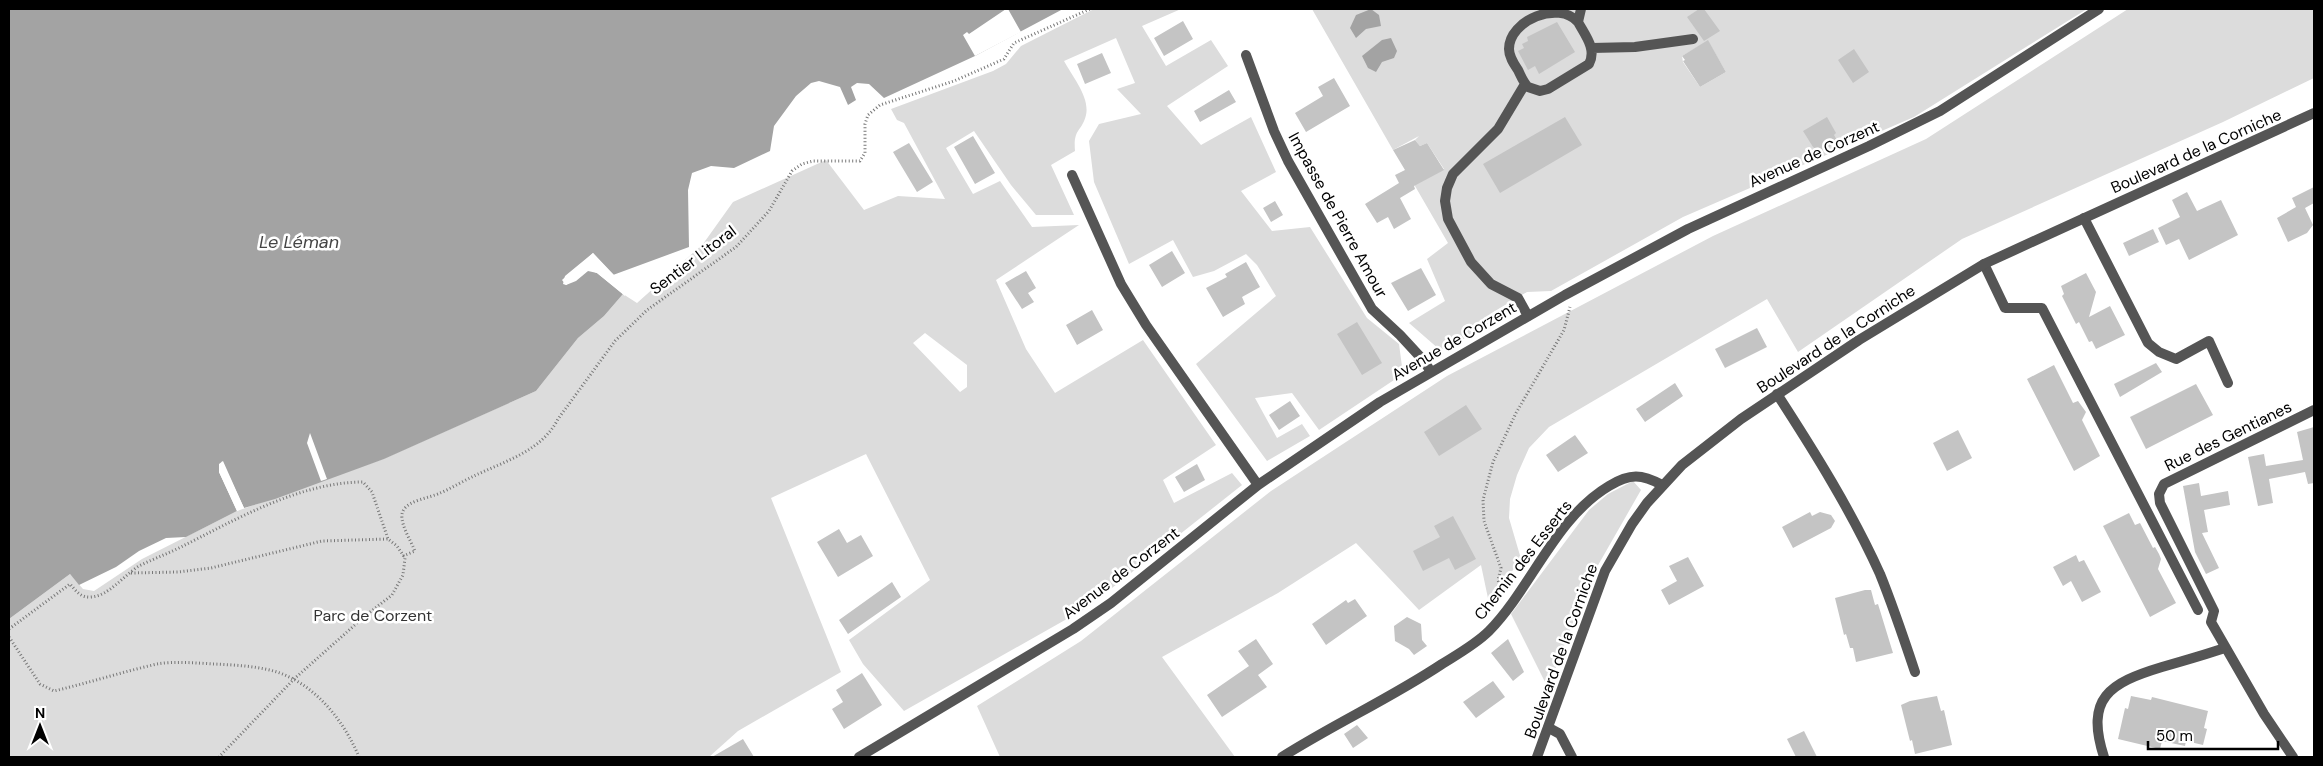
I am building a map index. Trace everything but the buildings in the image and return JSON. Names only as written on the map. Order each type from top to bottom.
[{"type":"street","points":[[1578,22],[1581,9]]},
{"type":"street","name":"Avenue de Corzent","points":[[859,757],[1073,629],[1111,603],[1258,485],[1356,417],[1430,372],[1565,295],[1716,215],[1869,146],[1932,114],[1970,93],[2099,9]]},
{"type":"street","points":[[1555,11],[1571,15],[1578,22],[1592,48],[1592,56],[1586,66],[1548,89],[1536,90],[1525,84],[1512,60],[1509,50],[1512,38],[1518,29],[1534,18],[1555,11]]},
{"type":"street","points":[[1592,48],[1635,47],[1693,39]]},
{"type":"street","name":"Impasse de Pierre Amour","points":[[1246,55],[1274,131],[1288,161],[1372,309],[1424,361],[1430,372]]},
{"type":"street","points":[[1525,84],[1498,129],[1453,174],[1447,188],[1445,201],[1448,219],[1476,269],[1491,284],[1518,298],[1528,316]]},
{"type":"street","name":"Boulevard de la Corniche","points":[[1537,757],[1588,615],[1606,571],[1632,524],[1662,486],[1682,465],[1708,443],[1777,394],[1888,322],[1984,264],[2314,113]]},
{"type":"street","points":[[1072,175],[1121,284],[1146,325],[1258,485]]},
{"type":"street","points":[[2084,218],[2148,343],[2159,352],[2176,359],[2209,341],[2228,383]]},
{"type":"street","points":[[1984,264],[2005,308],[2042,308],[2198,610]]},
{"type":"street","points":[[1777,394],[1817,459],[1879,573],[1898,619],[1914,672]]},
{"type":"street","name":"Rue des Gentianes","points":[[2293,757],[2264,714],[2211,622],[2214,611],[2160,503],[2159,494],[2164,484],[2314,410]]},
{"type":"street","name":"Chemin des Esserts","points":[[1282,757],[1323,731],[1407,688],[1461,652],[1488,631],[1582,506],[1610,485],[1633,476],[1646,477],[1662,486]]},
{"type":"street","points":[[2104,757],[2097,730],[2098,715],[2104,698],[2114,687],[2133,676],[2225,648]]},
{"type":"street","points":[[1549,728],[1560,734],[1572,757]]},
{"type":"path","name":"Sentier Litoral","points":[[404,556],[415,551],[402,516],[403,510],[409,504],[440,493],[526,452],[540,443],[552,432],[558,419],[615,341],[647,310],[736,247],[769,211],[792,171],[802,164],[814,161],[860,161],[864,153],[865,124],[868,115],[880,105],[954,82],[1004,59],[1014,43],[1090,9]]},
{"type":"path","points":[[1507,606],[1498,580],[1500,568],[1484,521],[1483,500],[1493,462],[1516,414],[1564,330],[1570,308],[1565,295]]},
{"type":"path","points":[[9,629],[70,584],[80,595],[91,597],[102,594],[130,572],[243,515],[319,489],[349,482],[362,482],[372,492],[388,538],[404,556],[404,575],[392,595],[364,616],[294,679],[219,757]]},
{"type":"path","points":[[130,572],[178,572],[211,568],[322,541],[388,538]]},
{"type":"path","points":[[9,636],[40,684],[54,691],[158,664],[194,663],[249,666],[278,672],[302,684],[329,708],[351,738],[359,757]]},
{"type":"green space","name":"Parc de Corzent","points":[[1094,9],[1181,9],[1142,26],[1166,66],[1211,40],[1228,66],[1167,106],[1201,145],[1251,117],[1276,172],[1241,191],[1272,231],[1310,227],[1367,318],[1399,344],[1403,374],[1319,430],[1292,393],[1255,398],[1277,438],[1302,424],[1310,436],[1267,461],[1196,364],[1276,296],[1257,265],[1246,254],[1214,271],[1193,277],[1173,240],[1129,264],[1094,182],[1089,141],[1099,124],[1141,114],[1117,89],[1135,83],[1116,38],[1064,61],[1083,94],[1087,108],[1082,125],[1075,138],[1075,151],[1051,165],[1074,215],[1036,215],[1011,185],[974,131],[946,148],[973,194],[1000,181],[1032,227],[1079,225],[996,280],[1026,349],[1055,393],[1143,340],[1216,445],[1163,480],[1174,503],[1232,473],[1242,485],[1088,607],[904,711],[863,664],[849,640],[930,580],[866,454],[771,498],[841,672],[738,731],[709,757],[9,757],[9,619],[70,574],[83,589],[94,591],[142,559],[237,511],[383,459],[536,391],[578,338],[604,316],[623,294],[637,303],[703,244],[733,202],[826,160],[864,210],[898,196],[945,199],[904,123],[897,120],[891,109],[993,71],[1006,64],[1021,46]],"holes":[[[925,333],[967,365],[967,387],[960,392],[913,343]]]},
{"type":"green space","points":[[1312,9],[2087,9],[1914,117],[1683,217],[1551,291],[1527,292],[1490,314],[1495,324],[1440,350],[1409,323],[1445,301],[1427,259],[1448,243],[1404,167],[1444,169],[1427,143],[1420,146],[1415,140],[1419,136],[1393,150]],"holes":[[[1708,41],[1726,72],[1700,87],[1683,62],[1682,56]]]},
{"type":"green space","points":[[2128,9],[2314,9],[2314,78],[2223,122],[1962,239],[1798,352],[1767,299],[1549,427],[1529,448],[1517,475],[1510,499],[1509,518],[1521,559],[1489,603],[1481,565],[1419,610],[1356,543],[1278,593],[1162,657],[1235,757],[1000,757],[977,706],[1081,641],[1271,491],[1447,376],[1713,236],[1926,139]]},
{"type":"green space","points":[[1633,481],[1641,490],[1589,581],[1548,688],[1511,614],[1589,510],[1608,494]]},
{"type":"water","name":"Le Léman","points":[[9,9],[1063,9],[975,56],[884,98],[869,84],[857,83],[851,87],[856,100],[848,105],[840,87],[819,81],[811,83],[796,96],[774,126],[770,151],[734,168],[711,166],[692,173],[688,190],[689,247],[613,275],[593,253],[562,280],[566,285],[589,270],[597,273],[623,294],[604,316],[578,338],[536,391],[384,459],[275,499],[244,508],[222,461],[219,472],[237,511],[186,537],[166,538],[139,551],[116,567],[79,585],[70,574],[9,619]]},
{"type":"water","points":[[1371,9],[1379,15],[1381,26],[1366,29],[1356,38],[1350,28],[1356,15]]},
{"type":"water","points":[[1391,38],[1397,51],[1394,58],[1382,62],[1376,72],[1368,68],[1362,56],[1382,40]]},
{"type":"pier","points":[[1008,9],[1021,32],[975,56],[963,35],[967,32],[969,34]]},
{"type":"pier","points":[[593,253],[615,276],[611,276],[593,256],[565,282],[589,268],[599,271],[625,292],[625,296],[597,273],[588,271],[576,281],[566,285],[563,284],[565,276]]},
{"type":"pier","points":[[310,433],[327,479],[321,481],[307,443]]},
{"type":"pier","points":[[223,461],[244,508],[242,509],[222,465],[221,472],[239,510],[237,511],[219,472],[219,464]]}]
